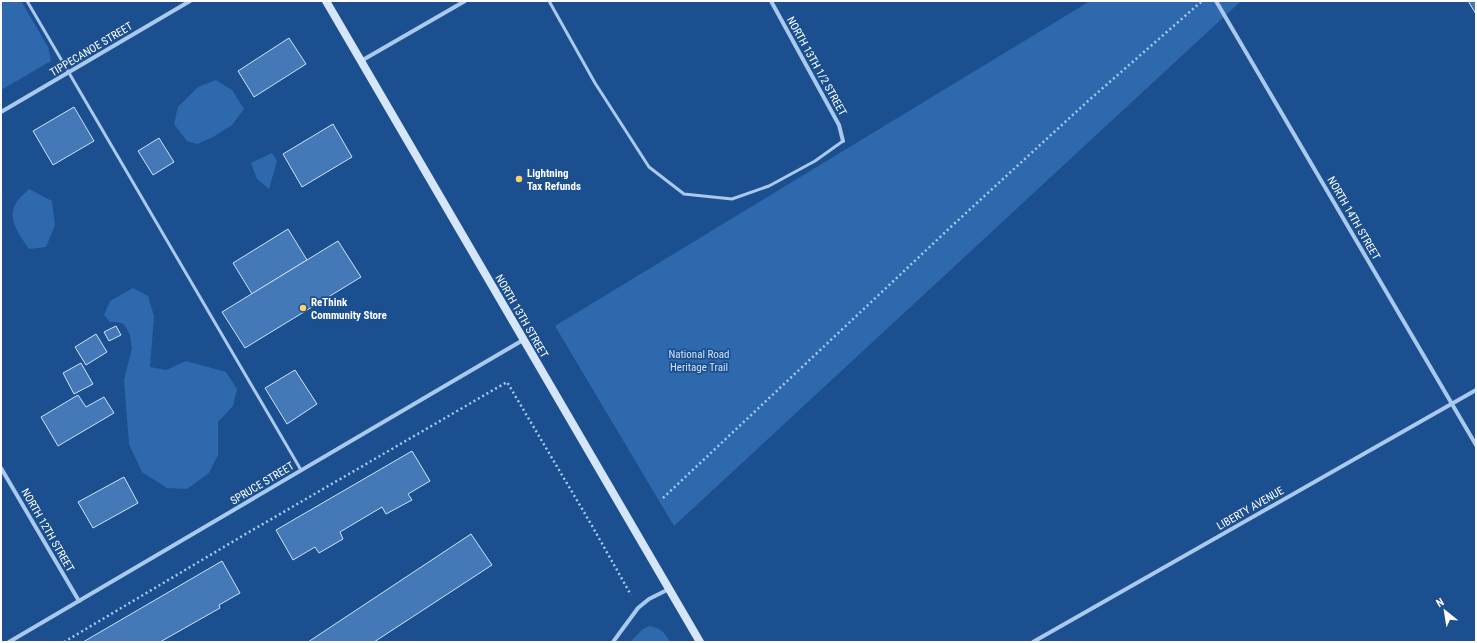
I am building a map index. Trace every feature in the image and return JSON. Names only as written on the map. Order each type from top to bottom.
[{"type":"main road","name":"NORTH 13TH STREET","points":[[326,1],[700,642]]},
{"type":"street","name":"TIPPECANOE STREET","points":[[1,112],[190,1]]},
{"type":"street","points":[[361,61],[465,1]]},
{"type":"street","name":"NORTH 13TH 1/2 STREET","points":[[771,1],[840,125],[843,141]]},
{"type":"street","name":"NORTH 14TH STREET","points":[[1216,1],[1476,445]]},
{"type":"street","name":"SPRUCE STREET","points":[[9,642],[524,340]]},
{"type":"street","name":"LIBERTY AVENUE","points":[[1033,642],[1476,390]]},
{"type":"street","name":"NORTH 12TH STREET","points":[[1,468],[79,601]]},
{"type":"street","points":[[612,642],[638,608],[650,599],[669,589]]},
{"type":"lane","points":[[28,1],[301,470]]},
{"type":"lane","points":[[549,1],[595,83],[649,167],[684,194],[732,199],[769,186],[815,161],[843,141]]},
{"type":"path","points":[[663,498],[954,224],[1088,101],[1202,1]]},
{"type":"path","points":[[64,642],[237,539],[507,382],[591,524],[638,608]]},
{"type":"green space","points":[[1,1],[21,1],[48,47],[51,61],[1,90]]},
{"type":"green space","name":"National Road Heritage Trail","points":[[1090,1],[1241,1],[674,526],[555,326]]},
{"type":"green space","points":[[216,80],[232,90],[244,109],[232,125],[213,137],[197,144],[187,141],[174,124],[178,107],[198,87]]},
{"type":"green space","points":[[272,153],[277,161],[269,189],[257,179],[251,163]]},
{"type":"green space","points":[[29,189],[52,201],[55,225],[46,247],[29,249],[21,237],[13,219],[14,206]]},
{"type":"green space","points":[[133,288],[148,296],[154,316],[150,367],[166,370],[186,361],[226,372],[237,389],[233,406],[218,422],[218,455],[209,473],[187,489],[167,488],[142,472],[129,444],[124,380],[132,348],[130,335],[124,324],[110,322],[104,315],[110,301]]},
{"type":"green space","points":[[650,626],[662,631],[670,642],[630,642],[643,629]]},
{"type":"building","points":[[1468,1],[1476,1],[1476,14]]},
{"type":"building","points":[[289,38],[306,64],[254,97],[238,71]]},
{"type":"building","points":[[74,107],[94,141],[53,165],[33,131]]},
{"type":"building","points":[[333,124],[352,157],[302,187],[283,154]]},
{"type":"building","points":[[159,138],[174,162],[153,175],[138,151]]},
{"type":"building","points":[[288,229],[307,260],[252,294],[233,263]]},
{"type":"building","points":[[338,241],[361,277],[245,348],[222,312]]},
{"type":"building","points":[[116,326],[121,335],[109,341],[104,332]]},
{"type":"building","points":[[96,334],[107,352],[86,365],[75,347]]},
{"type":"building","points":[[81,363],[93,384],[74,394],[63,373]]},
{"type":"building","points":[[295,370],[317,404],[287,424],[265,388]]},
{"type":"building","points":[[78,395],[86,407],[104,397],[114,413],[58,446],[41,417]]},
{"type":"building","points":[[412,451],[430,481],[408,494],[412,500],[386,514],[382,507],[340,532],[343,539],[319,553],[315,547],[293,560],[276,530]]},
{"type":"building","points":[[124,477],[138,503],[93,528],[78,502]]},
{"type":"building","points":[[471,534],[492,565],[374,642],[308,642]]},
{"type":"building","points":[[222,561],[240,593],[219,605],[220,608],[160,642],[83,642]]},
{"type":"place","name":"Lightning Tax Refunds","points":[[519,179]]},
{"type":"place","name":"ReThink Community Store","points":[[303,308]]}]
